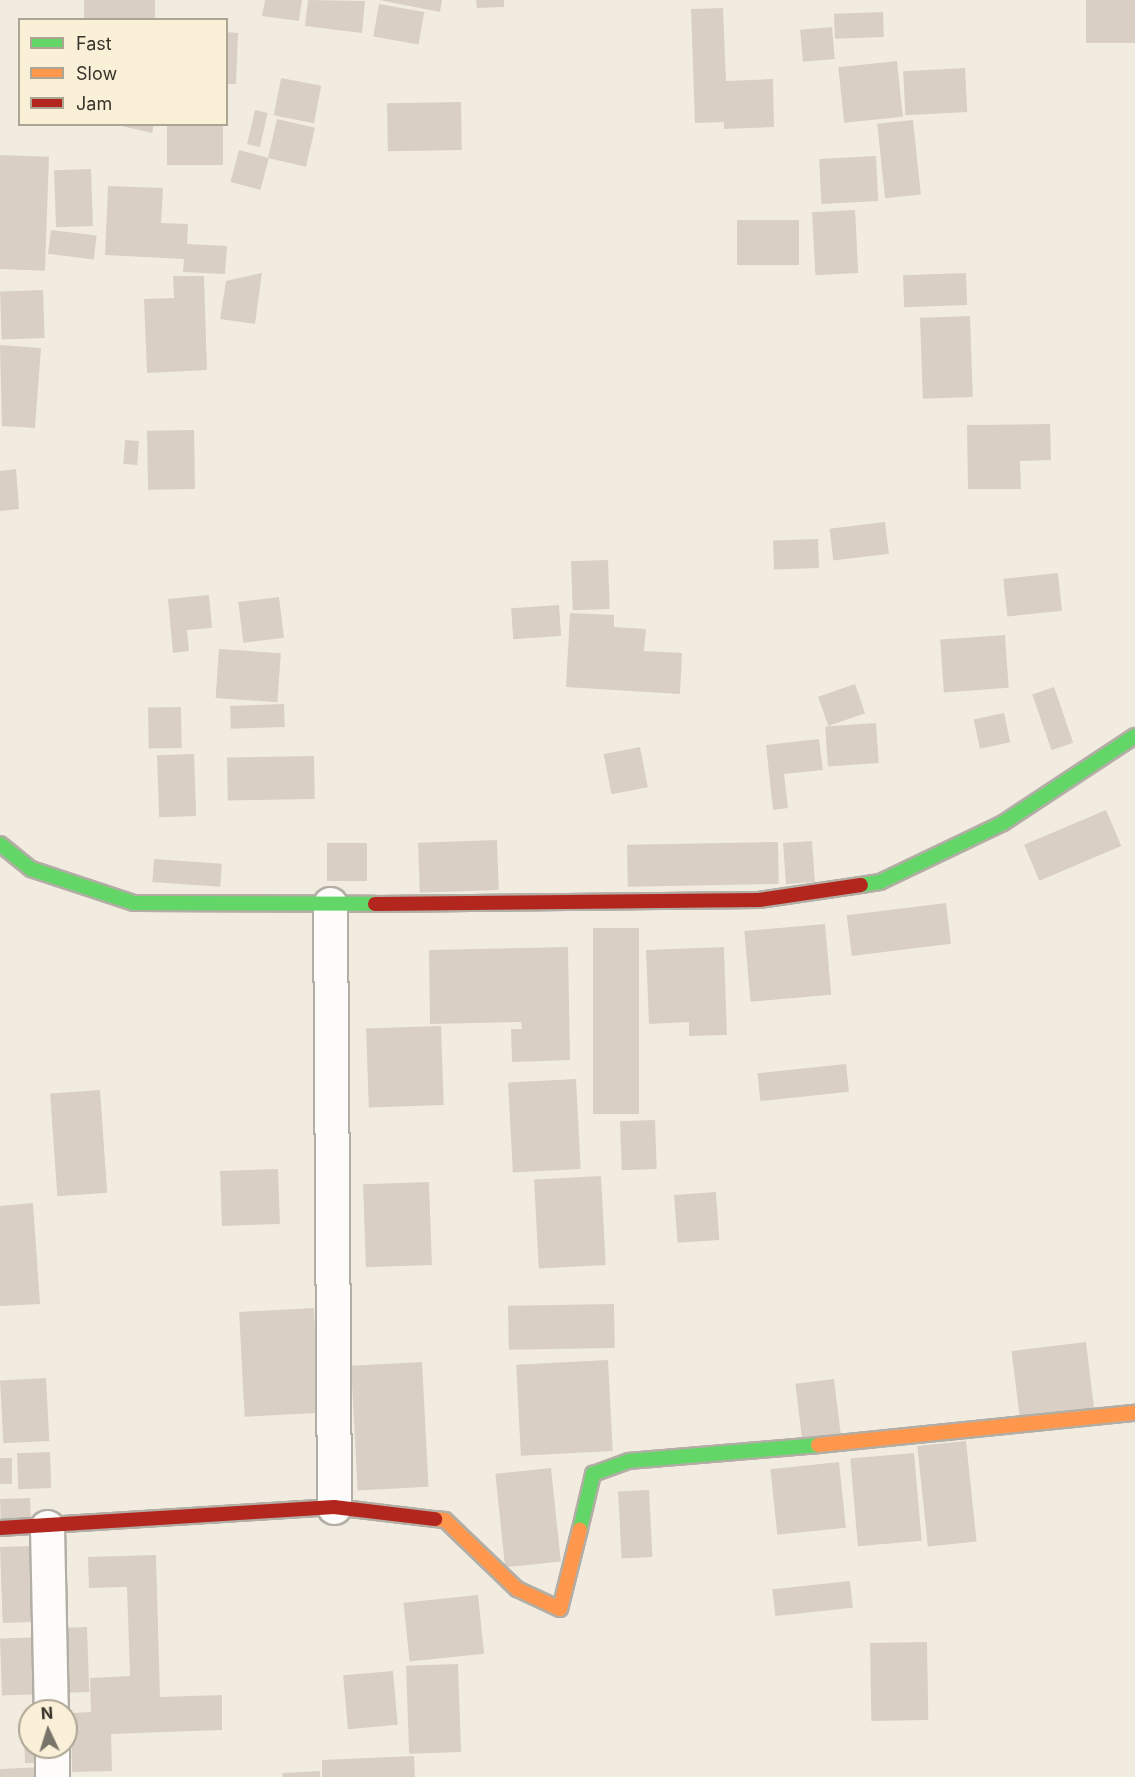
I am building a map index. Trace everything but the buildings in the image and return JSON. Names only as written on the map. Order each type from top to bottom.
[{"type":"street","points":[[0,844],[31,869],[134,903],[330,904],[759,900],[880,882],[1002,824],[1135,736]]},
{"type":"street","points":[[330,904],[333,1507]]},
{"type":"street","points":[[0,1528],[47,1527],[333,1507],[445,1520],[517,1589],[560,1609],[593,1474],[629,1461],[986,1431],[1135,1413]]},
{"type":"street","points":[[47,1527],[51,1699]]},
{"type":"street","points":[[52,1759],[52,1777]]},
{"type":"traffic: fast","points":[[861,885],[880,882],[1003,823],[1135,736]]},
{"type":"traffic: fast","points":[[0,844],[31,869],[134,903],[375,904]]},
{"type":"traffic: fast","points":[[580,1529],[593,1474],[629,1461],[818,1445]]},
{"type":"traffic: slow","points":[[818,1445],[1135,1413]]},
{"type":"traffic: slow","points":[[435,1519],[445,1520],[517,1589],[560,1609],[580,1529]]},
{"type":"traffic: jam","points":[[375,904],[759,900],[861,885]]},
{"type":"traffic: jam","points":[[0,1528],[334,1507],[435,1519]]}]
